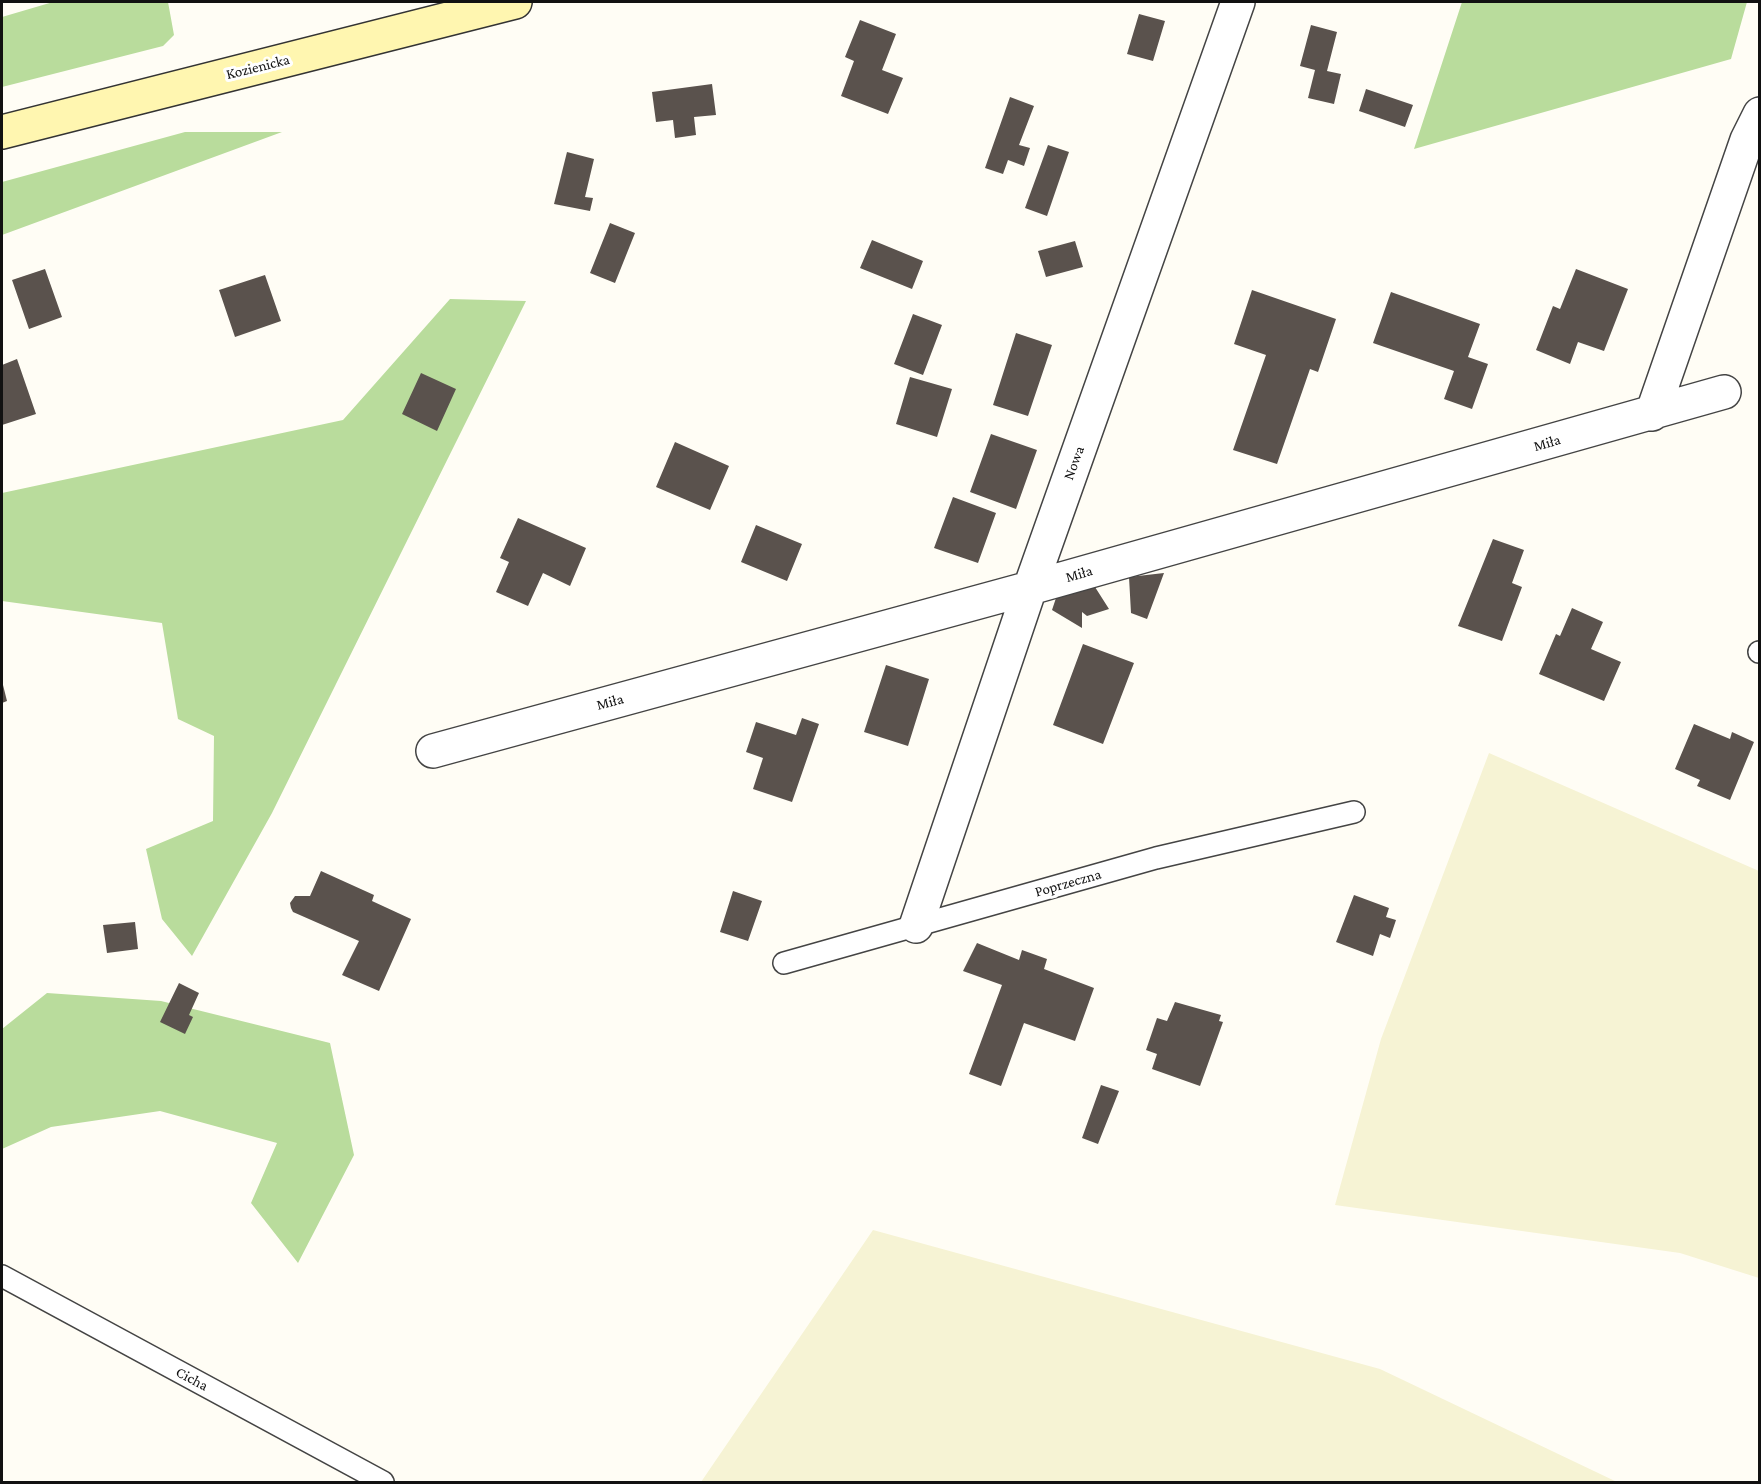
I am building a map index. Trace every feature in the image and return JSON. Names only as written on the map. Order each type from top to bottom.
[{"type":"main road","name":"Kozienicka","points":[[2,132],[515,2]]},
{"type":"street","name":"Nowa","points":[[916,926],[1030,588],[1238,2]]},
{"type":"street","points":[[1653,414],[1747,140],[1760,114]]},
{"type":"street","name":"Miła","points":[[432,751],[1030,588],[1653,414],[1724,392]]},
{"type":"lane","name":"Poprzeczna","points":[[784,963],[1156,858],[1354,812]]},
{"type":"lane","name":"Cicha","points":[[2,1276],[382,1482]]},
{"type":"shaded area","points":[[1489,753],[1759,871],[1759,1278],[1680,1253],[1335,1205],[1381,1039]]},
{"type":"shaded area","points":[[873,1230],[1380,1369],[1617,1482],[701,1482]]},
{"type":"green space","points":[[53,2],[168,2],[174,35],[163,46],[2,87],[2,17]]},
{"type":"green space","points":[[1462,2],[1747,2],[1731,59],[1414,149]]},
{"type":"green space","points":[[185,132],[282,132],[2,235],[2,182]]},
{"type":"green space","points":[[450,299],[526,301],[272,813],[192,956],[162,919],[146,849],[213,821],[214,736],[178,719],[162,623],[2,601],[2,493],[343,420]]},
{"type":"green space","points":[[47,993],[161,1001],[330,1043],[354,1155],[298,1263],[251,1203],[277,1143],[160,1111],[51,1127],[2,1149],[2,1029]]},
{"type":"building","points":[[1139,14],[1165,21],[1153,61],[1127,54]]},
{"type":"building","points":[[860,20],[896,34],[882,70],[903,78],[888,114],[841,96],[854,61],[845,57]]},
{"type":"building","points":[[1311,25],[1337,32],[1327,71],[1341,74],[1334,104],[1308,98],[1315,70],[1300,66]]},
{"type":"building","points":[[712,84],[716,115],[694,117],[696,135],[675,138],[673,120],[656,122],[652,92]]},
{"type":"building","points":[[1366,89],[1413,105],[1405,127],[1359,111]]},
{"type":"building","points":[[1010,97],[1034,106],[1019,145],[1030,148],[1024,166],[1008,160],[1003,174],[985,168]]},
{"type":"building","points":[[1048,145],[1069,152],[1047,216],[1025,208]]},
{"type":"building","points":[[567,152],[594,159],[585,197],[593,198],[590,211],[554,204]]},
{"type":"building","points":[[610,223],[635,233],[615,283],[590,273]]},
{"type":"building","points":[[872,240],[923,261],[912,289],[860,268]]},
{"type":"building","points":[[1075,241],[1083,267],[1046,277],[1038,251]]},
{"type":"building","points":[[45,269],[62,317],[29,329],[12,280]]},
{"type":"building","points":[[1576,269],[1628,289],[1604,351],[1578,342],[1570,364],[1536,350],[1553,306],[1560,309]]},
{"type":"building","points":[[265,275],[281,321],[235,337],[219,290]]},
{"type":"building","points":[[1252,290],[1336,319],[1318,372],[1310,369],[1277,464],[1233,450],[1266,355],[1234,344]]},
{"type":"building","points":[[1391,292],[1480,324],[1468,357],[1488,364],[1472,409],[1444,399],[1454,371],[1373,343]]},
{"type":"building","points":[[913,314],[942,325],[923,375],[894,364]]},
{"type":"building","points":[[1016,333],[1052,345],[1028,416],[993,405]]},
{"type":"building","points":[[17,359],[36,414],[2,425],[2,365]]},
{"type":"building","points":[[421,373],[456,389],[437,431],[402,414]]},
{"type":"building","points":[[910,377],[952,389],[937,437],[896,424]]},
{"type":"building","points":[[991,434],[1037,450],[1016,509],[970,492]]},
{"type":"building","points":[[675,442],[729,466],[710,510],[656,487]]},
{"type":"building","points":[[953,497],[996,513],[978,563],[934,548]]},
{"type":"building","points":[[518,518],[586,548],[570,586],[543,573],[528,606],[496,592],[509,562],[500,558]]},
{"type":"building","points":[[756,525],[802,544],[787,581],[741,562]]},
{"type":"building","points":[[1493,539],[1524,550],[1512,583],[1522,587],[1502,641],[1458,626]]},
{"type":"building","points":[[1164,573],[1147,619],[1131,613],[1129,577]]},
{"type":"building","points":[[1095,587],[1109,609],[1087,616],[1082,612],[1082,628],[1052,610],[1057,595]]},
{"type":"building","points":[[1572,608],[1603,622],[1591,649],[1621,662],[1604,701],[1539,674],[1556,634],[1560,636]]},
{"type":"building","points":[[1083,644],[1134,663],[1103,744],[1053,725]]},
{"type":"building","points":[[886,665],[929,679],[908,746],[864,732]]},
{"type":"building","points":[[2,681],[7,701],[2,703]]},
{"type":"building","points":[[802,718],[819,724],[792,802],[753,789],[763,758],[746,752],[756,722],[796,735]]},
{"type":"building","points":[[1694,724],[1730,739],[1732,732],[1754,742],[1730,800],[1697,786],[1700,780],[1675,769]]},
{"type":"building","points":[[321,871],[374,895],[372,901],[411,919],[379,991],[342,975],[359,941],[293,912],[291,908],[290,903],[295,896],[310,896]]},
{"type":"building","points":[[733,891],[762,901],[748,941],[720,932]]},
{"type":"building","points":[[1354,895],[1389,908],[1386,917],[1396,920],[1390,938],[1380,934],[1373,956],[1336,942]]},
{"type":"building","points":[[135,922],[138,949],[107,953],[103,925]]},
{"type":"building","points":[[977,943],[1019,960],[1022,950],[1047,959],[1044,969],[1094,988],[1075,1041],[1024,1023],[1001,1086],[969,1074],[1002,985],[963,971]]},
{"type":"building","points":[[179,983],[199,993],[189,1015],[193,1017],[185,1034],[160,1022]]},
{"type":"building","points":[[1175,1002],[1221,1015],[1219,1021],[1223,1022],[1200,1086],[1152,1069],[1157,1054],[1146,1050],[1157,1018],[1167,1021]]},
{"type":"building","points":[[1101,1085],[1119,1091],[1098,1144],[1082,1138]]}]
